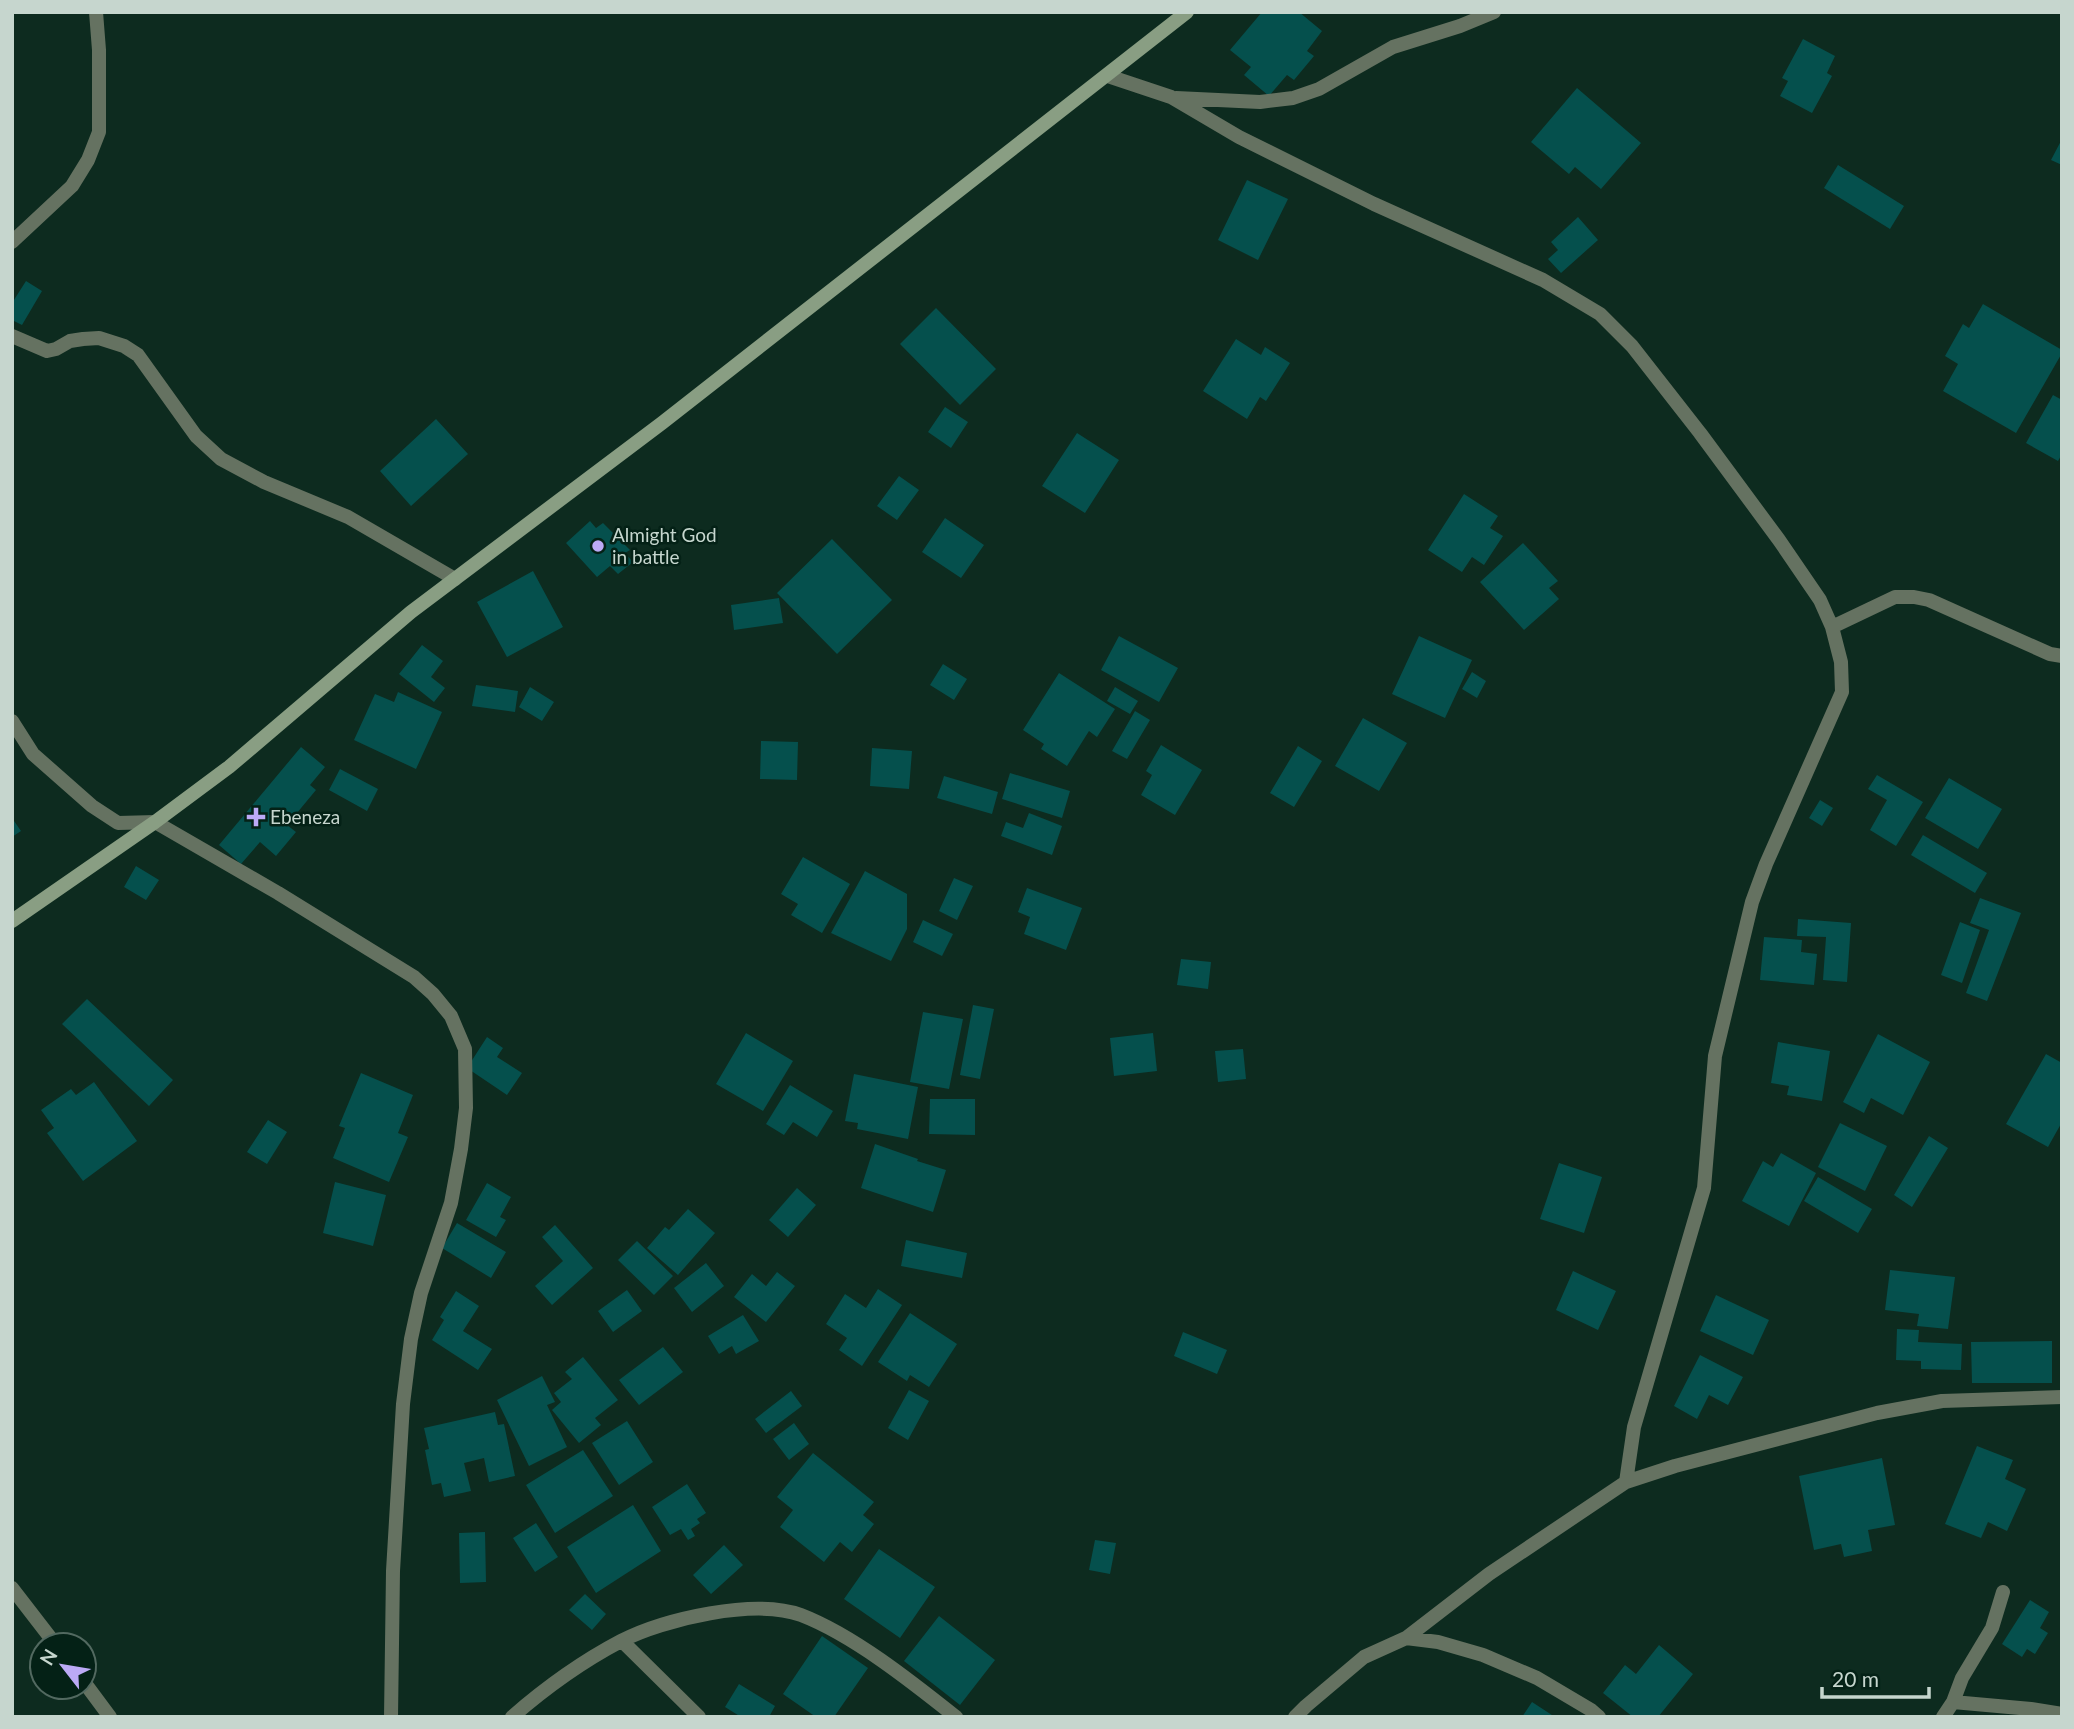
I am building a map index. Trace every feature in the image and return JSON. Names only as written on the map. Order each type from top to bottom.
[{"type":"street","points":[[12,242],[72,186],[88,160],[99,132],[96,12]]},
{"type":"street","points":[[12,922],[229,767],[411,612],[662,423],[1187,12]]},
{"type":"street","points":[[1171,97],[1260,102],[1293,98],[1319,89],[1393,47],[1494,12]]},
{"type":"street","points":[[1108,76],[1171,97],[1239,137],[1374,204],[1543,280],[1600,314],[1632,346],[1759,513],[1820,600],[1832,627],[1841,662],[1842,692],[1766,864],[1752,902],[1715,1056],[1704,1188],[1637,1416],[1626,1482]]},
{"type":"street","points":[[12,336],[47,351],[70,341],[83,339],[99,338],[124,346],[138,355],[196,436],[221,459],[264,482],[348,517],[455,579]]},
{"type":"street","points":[[1832,627],[1895,597],[1913,597],[1929,600],[2050,654],[2062,656]]},
{"type":"street","points":[[12,721],[33,754],[92,806],[118,823],[155,822],[278,892],[414,977],[433,993],[451,1016],[465,1049],[466,1108],[461,1149],[451,1203],[421,1293],[411,1339],[403,1404],[393,1571],[391,1717]]},
{"type":"street","points":[[1295,1717],[1364,1657],[1406,1638],[1489,1574],[1626,1482],[1877,1413],[1941,1401],[2062,1397]]},
{"type":"street","points":[[12,1588],[45,1631]]},
{"type":"street","points":[[1943,1717],[1953,1703],[1962,1678],[1992,1628],[2003,1592]]},
{"type":"street","points":[[512,1717],[542,1691],[622,1641],[674,1622],[729,1610],[774,1608],[801,1615],[841,1634],[916,1685],[956,1717]]},
{"type":"street","points":[[1406,1638],[1438,1642],[1483,1655],[1537,1678],[1599,1717]]},
{"type":"street","points":[[622,1641],[699,1717]]},
{"type":"street","points":[[98,1701],[110,1717]]},
{"type":"street","points":[[1953,1703],[2062,1714]]},
{"type":"building","points":[[1262,12],[1299,12],[1322,31],[1307,51],[1314,56],[1294,80],[1287,75],[1269,96],[1244,75],[1251,67],[1230,50]]},
{"type":"building","points":[[1803,39],[1835,56],[1827,73],[1832,76],[1812,113],[1780,96],[1788,81],[1782,78]]},
{"type":"building","points":[[1577,88],[1641,143],[1601,189],[1575,167],[1569,174],[1531,142]]},
{"type":"building","points":[[2062,139],[2062,165],[2051,160]]},
{"type":"building","points":[[1838,165],[1904,206],[1890,229],[1824,188]]},
{"type":"building","points":[[1247,180],[1288,199],[1258,260],[1218,240]]},
{"type":"building","points":[[1578,217],[1598,240],[1561,273],[1548,259],[1558,250],[1551,242]]},
{"type":"building","points":[[26,281],[42,291],[22,325],[12,320],[12,303]]},
{"type":"building","points":[[1983,304],[2062,350],[2016,433],[1943,391],[1958,364],[1945,356],[1963,324],[1969,328]]},
{"type":"building","points":[[936,308],[996,369],[960,405],[900,344]]},
{"type":"building","points":[[1236,339],[1261,355],[1265,347],[1290,363],[1266,401],[1260,397],[1247,419],[1203,391]]},
{"type":"building","points":[[2053,395],[2062,400],[2062,454],[2058,461],[2026,443]]},
{"type":"building","points":[[945,407],[968,422],[951,448],[928,432]]},
{"type":"building","points":[[436,419],[468,454],[411,506],[380,471]]},
{"type":"building","points":[[1077,433],[1119,460],[1085,513],[1042,486]]},
{"type":"building","points":[[899,476],[919,490],[897,520],[877,506]]},
{"type":"building","points":[[1464,494],[1498,516],[1490,528],[1503,536],[1484,565],[1472,557],[1462,572],[1428,550]]},
{"type":"building","points":[[945,518],[984,545],[961,578],[922,552]]},
{"type":"building","name":"Almight God in battle","points":[[590,521],[596,528],[603,523],[630,550],[625,553],[633,562],[618,574],[610,566],[597,577],[566,543]]},
{"type":"building","points":[[832,539],[892,600],[837,654],[777,593]]},
{"type":"building","points":[[1523,543],[1558,581],[1549,588],[1559,599],[1524,630],[1480,582]]},
{"type":"building","points":[[533,571],[563,627],[507,657],[477,602]]},
{"type":"building","points":[[779,598],[783,623],[734,630],[731,605]]},
{"type":"building","points":[[1119,636],[1178,668],[1159,702],[1101,670]]},
{"type":"building","points":[[1419,636],[1472,660],[1445,718],[1392,694]]},
{"type":"building","points":[[422,645],[443,661],[431,677],[445,688],[434,702],[399,674]]},
{"type":"building","points":[[943,664],[967,679],[954,700],[930,685]]},
{"type":"building","points":[[1472,672],[1486,681],[1477,698],[1462,689]]},
{"type":"building","points":[[1059,673],[1115,709],[1097,737],[1089,731],[1067,766],[1041,749],[1044,744],[1023,730]]},
{"type":"building","points":[[476,685],[518,691],[515,712],[472,706]]},
{"type":"building","points":[[530,687],[554,702],[542,721],[519,707]]},
{"type":"building","points":[[1115,687],[1138,701],[1130,714],[1107,701]]},
{"type":"building","points":[[398,692],[442,712],[416,769],[354,740],[375,694],[394,702]]},
{"type":"building","points":[[1135,711],[1150,720],[1127,759],[1112,751]]},
{"type":"building","points":[[1363,718],[1407,743],[1379,791],[1335,766]]},
{"type":"building","points":[[761,741],[798,742],[797,780],[760,779]]},
{"type":"building","points":[[1161,745],[1202,770],[1175,815],[1141,795],[1152,775],[1146,771]]},
{"type":"building","points":[[1298,746],[1322,761],[1294,807],[1270,793]]},
{"type":"building","points":[[301,747],[325,767],[310,785],[316,790],[287,825],[296,832],[276,856],[260,842],[241,864],[219,845]]},
{"type":"building","points":[[872,748],[912,751],[909,789],[870,786]]},
{"type":"building","points":[[340,769],[378,789],[367,811],[329,790]]},
{"type":"building","points":[[1010,773],[1070,791],[1062,818],[1002,799]]},
{"type":"building","points":[[1877,775],[1923,802],[1896,846],[1870,830],[1887,800],[1868,789]]},
{"type":"building","points":[[944,776],[998,792],[992,814],[937,798]]},
{"type":"building","points":[[1949,778],[2002,809],[1978,849],[1925,818]]},
{"type":"building","points":[[1820,800],[1833,808],[1822,826],[1809,818]]},
{"type":"building","points":[[1029,813],[1062,826],[1052,855],[1001,836],[1006,822],[1023,828]]},
{"type":"building","points":[[12,818],[21,831],[12,837]]},
{"type":"building","points":[[1923,835],[1987,873],[1975,893],[1911,855]]},
{"type":"building","points":[[803,857],[850,884],[822,933],[791,915],[798,904],[781,894]]},
{"type":"building","points":[[136,866],[159,880],[146,900],[124,887]]},
{"type":"building","points":[[865,871],[907,894],[907,929],[891,961],[831,933]]},
{"type":"building","points":[[954,878],[973,886],[957,920],[939,911]]},
{"type":"building","points":[[1027,888],[1082,908],[1066,950],[1024,934],[1030,917],[1018,912]]},
{"type":"building","points":[[1980,898],[2021,913],[1987,1001],[1966,993],[1989,930],[1970,923]]},
{"type":"building","points":[[1798,919],[1851,923],[1847,982],[1823,980],[1826,937],[1797,936]]},
{"type":"building","points":[[923,920],[953,934],[942,956],[913,942]]},
{"type":"building","points":[[1960,922],[1980,930],[1962,983],[1941,975]]},
{"type":"building","points":[[1764,937],[1802,940],[1801,952],[1817,954],[1814,985],[1760,980]]},
{"type":"building","points":[[1181,959],[1211,962],[1208,989],[1177,985]]},
{"type":"building","points":[[87,999],[173,1080],[149,1106],[62,1024]]},
{"type":"building","points":[[973,1005],[994,1009],[980,1079],[960,1075]]},
{"type":"building","points":[[923,1012],[963,1019],[949,1089],[910,1082]]},
{"type":"building","points":[[746,1033],[793,1061],[763,1111],[716,1084]]},
{"type":"building","points":[[1153,1033],[1157,1071],[1114,1076],[1110,1038]]},
{"type":"building","points":[[1878,1034],[1930,1062],[1903,1115],[1871,1098],[1864,1113],[1843,1102]]},
{"type":"building","points":[[487,1037],[503,1048],[497,1057],[522,1073],[507,1095],[467,1068]]},
{"type":"building","points":[[1778,1042],[1830,1051],[1822,1101],[1787,1095],[1789,1086],[1771,1083]]},
{"type":"building","points":[[1243,1049],[1246,1079],[1218,1082],[1215,1051]]},
{"type":"building","points":[[2046,1054],[2062,1063],[2062,1122],[2048,1147],[2006,1124]]},
{"type":"building","points":[[361,1073],[413,1095],[398,1133],[408,1137],[389,1182],[333,1158],[345,1128],[339,1126]]},
{"type":"building","points":[[854,1074],[918,1087],[908,1139],[857,1129],[858,1123],[845,1121]]},
{"type":"building","points":[[94,1082],[137,1141],[83,1181],[47,1133],[54,1128],[41,1110],[71,1089],[76,1095]]},
{"type":"building","points":[[790,1085],[833,1111],[817,1137],[793,1122],[784,1135],[766,1124]]},
{"type":"building","points":[[930,1099],[975,1099],[975,1135],[929,1134]]},
{"type":"building","points":[[268,1120],[287,1132],[267,1164],[247,1152]]},
{"type":"building","points":[[1840,1123],[1887,1146],[1865,1191],[1818,1167]]},
{"type":"building","points":[[1929,1136],[1948,1148],[1912,1207],[1894,1195]]},
{"type":"building","points":[[875,1144],[946,1170],[933,1212],[861,1188]]},
{"type":"building","points":[[1781,1153],[1816,1173],[1789,1226],[1742,1201],[1763,1161],[1773,1167]]},
{"type":"building","points":[[1559,1163],[1602,1177],[1584,1233],[1540,1219]]},
{"type":"building","points":[[1818,1177],[1872,1209],[1858,1233],[1804,1201]]},
{"type":"building","points":[[335,1182],[386,1195],[373,1246],[323,1233]]},
{"type":"building","points":[[487,1183],[511,1197],[500,1217],[506,1220],[496,1237],[466,1220]]},
{"type":"building","points":[[797,1188],[816,1205],[788,1237],[769,1220]]},
{"type":"building","points":[[688,1209],[715,1233],[678,1275],[647,1248],[665,1227],[669,1230]]},
{"type":"building","points":[[457,1223],[506,1252],[491,1278],[442,1248]]},
{"type":"building","points":[[555,1225],[593,1268],[552,1305],[535,1286],[563,1261],[542,1237]]},
{"type":"building","points":[[906,1240],[967,1253],[962,1278],[901,1266]]},
{"type":"building","points":[[637,1241],[673,1276],[654,1295],[618,1260]]},
{"type":"building","points":[[706,1263],[724,1286],[692,1312],[674,1288]]},
{"type":"building","points":[[1890,1270],[1955,1277],[1948,1329],[1917,1326],[1919,1314],[1885,1310]]},
{"type":"building","points":[[1573,1271],[1616,1291],[1598,1330],[1556,1310]]},
{"type":"building","points":[[777,1272],[795,1286],[766,1322],[734,1297],[752,1274],[766,1286]]},
{"type":"building","points":[[878,1289],[902,1305],[862,1366],[839,1350],[847,1338],[826,1324],[845,1294],[866,1308]]},
{"type":"building","points":[[627,1290],[642,1311],[613,1332],[598,1311]]},
{"type":"building","points":[[456,1291],[479,1306],[463,1331],[492,1349],[478,1370],[432,1340],[444,1320],[440,1317]]},
{"type":"building","points":[[1716,1295],[1769,1320],[1753,1355],[1700,1331]]},
{"type":"building","points":[[910,1313],[957,1344],[929,1387],[910,1375],[907,1381],[878,1362]]},
{"type":"building","points":[[743,1315],[759,1341],[736,1354],[732,1346],[719,1354],[708,1336]]},
{"type":"building","points":[[1897,1329],[1919,1330],[1918,1342],[1962,1344],[1961,1370],[1921,1369],[1921,1361],[1896,1360]]},
{"type":"building","points":[[1183,1332],[1227,1350],[1217,1374],[1174,1356]]},
{"type":"building","points":[[2052,1341],[2052,1383],[1972,1383],[1971,1342]]},
{"type":"building","points":[[663,1347],[683,1372],[639,1405],[619,1380]]},
{"type":"building","points":[[1700,1355],[1743,1377],[1728,1405],[1709,1395],[1697,1419],[1674,1406]]},
{"type":"building","points":[[583,1357],[618,1400],[595,1418],[601,1425],[579,1443],[552,1410],[561,1402],[554,1393],[572,1379],[565,1372]]},
{"type":"building","points":[[542,1376],[555,1402],[547,1405],[567,1447],[529,1466],[497,1400]]},
{"type":"building","points":[[909,1390],[929,1401],[908,1440],[888,1428]]},
{"type":"building","points":[[791,1391],[802,1406],[766,1433],[755,1419]]},
{"type":"building","points":[[495,1412],[498,1425],[504,1424],[515,1476],[489,1482],[484,1458],[464,1463],[471,1491],[444,1497],[441,1483],[432,1485],[424,1428]]},
{"type":"building","points":[[627,1421],[653,1462],[619,1485],[592,1443]]},
{"type":"building","points":[[794,1423],[809,1444],[789,1460],[773,1439]]},
{"type":"building","points":[[1977,1446],[2013,1460],[2005,1479],[2026,1489],[2007,1531],[1988,1522],[1981,1538],[1945,1524]]},
{"type":"building","points":[[583,1450],[613,1496],[555,1533],[526,1485]]},
{"type":"building","points":[[813,1453],[874,1502],[863,1515],[874,1524],[852,1552],[840,1542],[824,1562],[780,1527],[793,1510],[777,1497]]},
{"type":"building","points":[[1882,1458],[1895,1525],[1868,1530],[1872,1551],[1844,1557],[1841,1544],[1814,1550],[1799,1476]]},
{"type":"building","points":[[687,1484],[706,1513],[697,1519],[700,1523],[691,1529],[695,1536],[688,1540],[681,1529],[670,1535],[652,1507]]},
{"type":"building","points":[[633,1505],[661,1551],[596,1593],[567,1547]]},
{"type":"building","points":[[536,1523],[558,1557],[535,1572],[513,1538]]},
{"type":"building","points":[[485,1532],[486,1582],[460,1583],[459,1533]]},
{"type":"building","points":[[1095,1540],[1116,1543],[1110,1574],[1089,1570]]},
{"type":"building","points":[[724,1545],[743,1565],[711,1594],[693,1575]]},
{"type":"building","points":[[879,1549],[935,1587],[900,1638],[844,1599]]},
{"type":"building","points":[[585,1594],[606,1614],[592,1630],[569,1610]]},
{"type":"building","points":[[2030,1600],[2049,1612],[2040,1628],[2048,1633],[2035,1654],[2027,1649],[2022,1657],[2002,1644]]},
{"type":"building","points":[[939,1616],[995,1660],[960,1705],[904,1661]]},
{"type":"building","points":[[822,1636],[868,1668],[834,1717],[816,1717],[783,1694]]},
{"type":"building","points":[[1659,1645],[1693,1674],[1658,1717],[1633,1717],[1603,1693],[1625,1665],[1636,1674]]},
{"type":"building","points":[[739,1684],[775,1706],[769,1717],[741,1717],[725,1707]]},
{"type":"building","points":[[1532,1702],[1555,1717],[1522,1717]]},
{"type":"place","name":"Almight God in battle","points":[[598,546]]},
{"type":"place","name":"Ebeneza","points":[[256,817]]}]
